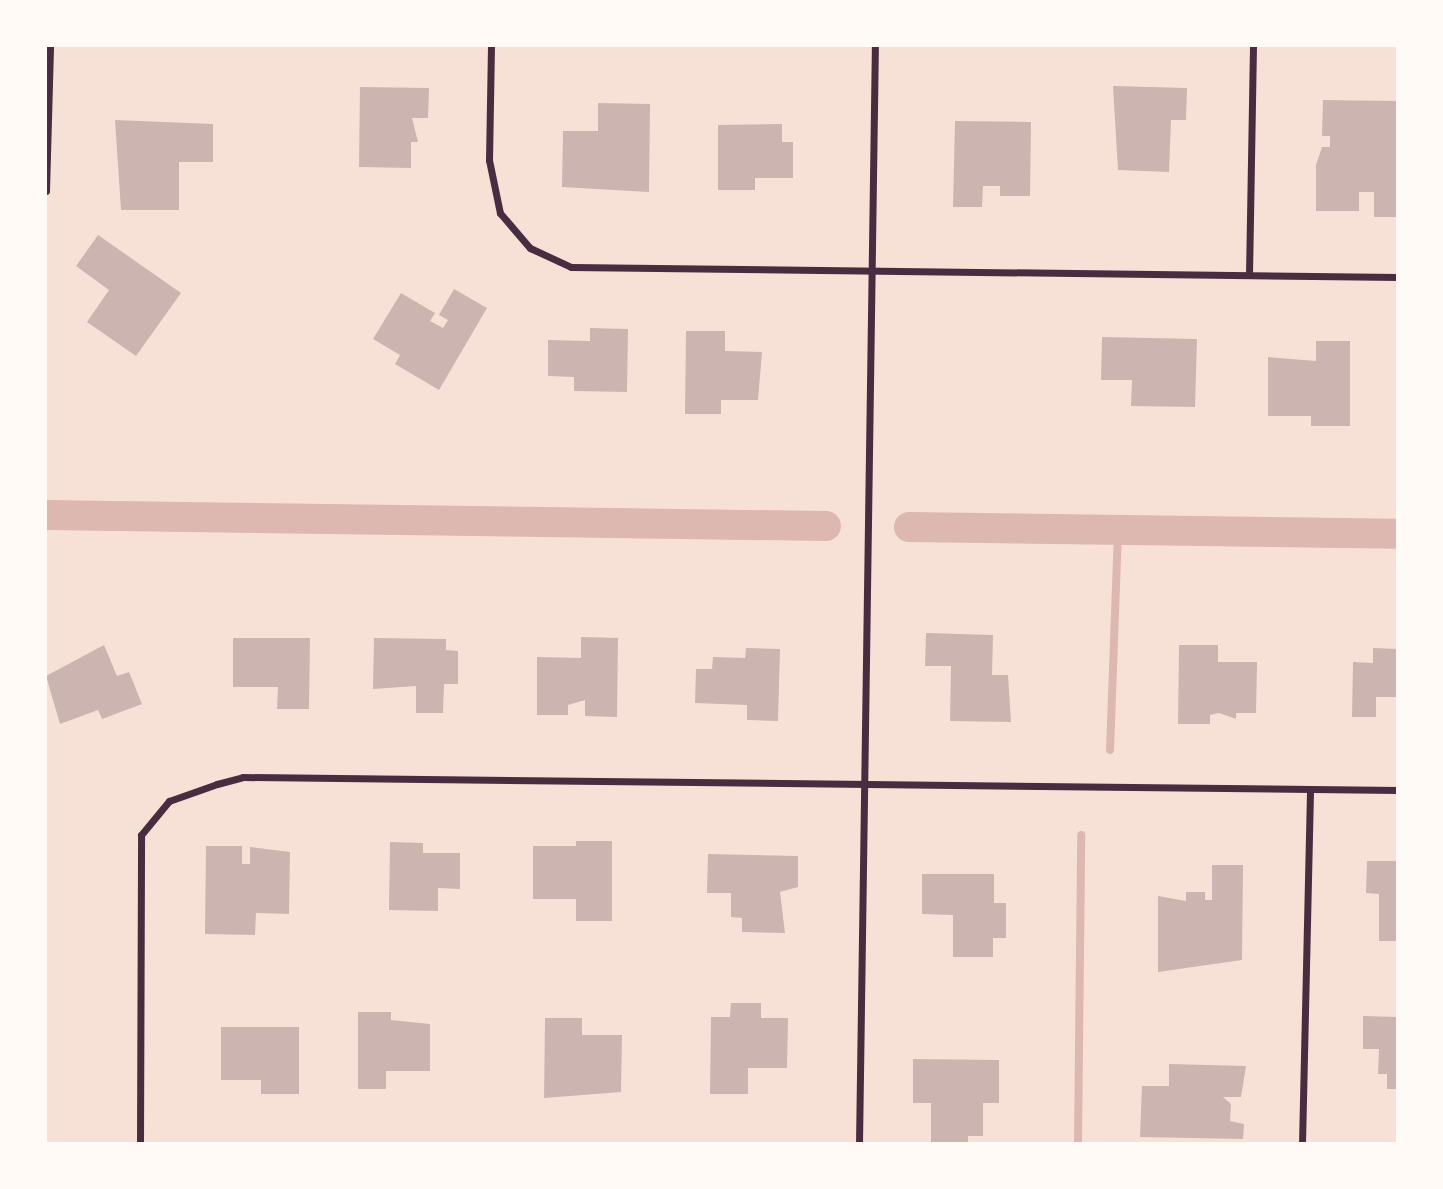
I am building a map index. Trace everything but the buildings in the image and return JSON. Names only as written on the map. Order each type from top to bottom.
[{"type":"street","points":[[46,191],[50,46]]},
{"type":"street","points":[[491,46],[489,160],[499,213],[530,248],[571,267],[1398,277]]},
{"type":"street","points":[[859,1143],[875,46]]},
{"type":"street","points":[[1248,275],[1253,46]]},
{"type":"street","points":[[140,1143],[141,835],[169,801],[243,777],[1398,790]]},
{"type":"street","points":[[1302,1143],[1310,789]]},
{"type":"waterway","points":[[46,515],[826,526]]},
{"type":"waterway","points":[[909,527],[1398,534]]},
{"type":"waterway","points":[[1110,750],[1118,530]]},
{"type":"waterway","points":[[1078,1144],[1081,835]]}]
